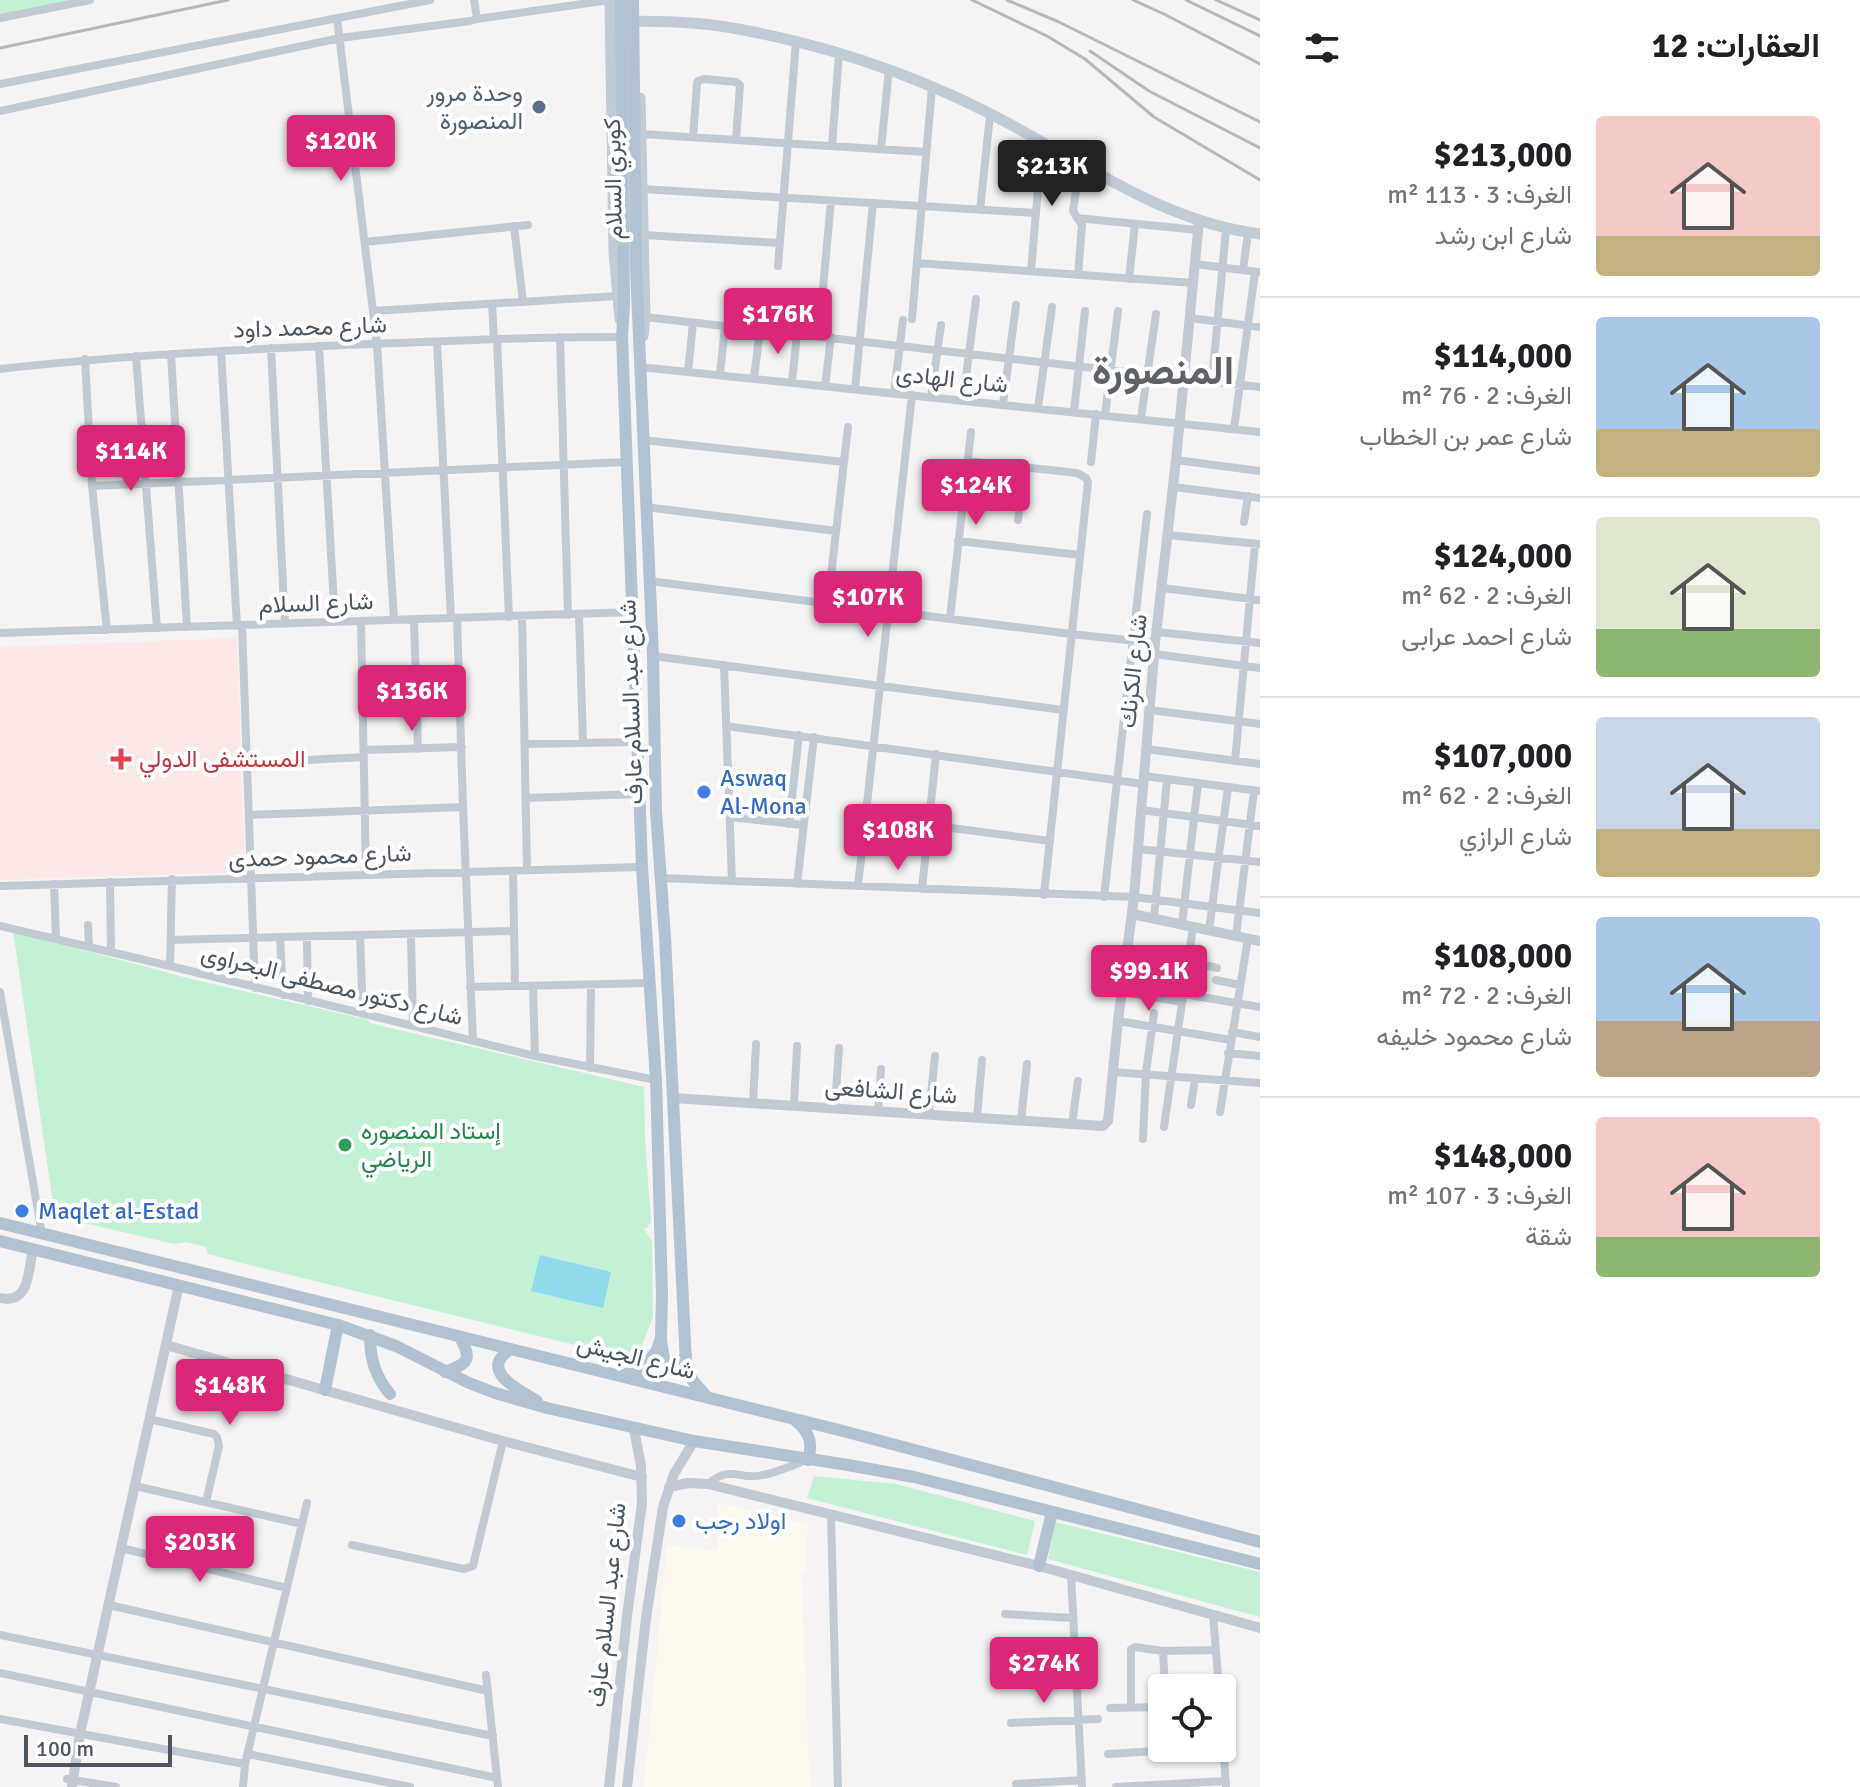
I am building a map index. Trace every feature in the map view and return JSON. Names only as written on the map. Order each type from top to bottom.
[{"type":"main road","name":"شارع عبد السلام عارف","points":[[610,0],[614,252],[622,337],[642,867],[656,1080],[661,1338]]},
{"type":"main road","name":"كوبري السلام","points":[[621,0],[630,268],[640,362]]},
{"type":"main road","name":"كوبري السلام","points":[[622,337],[630,268],[636,0]]},
{"type":"main road","name":"شارع عبد السلام عارف","points":[[636,0],[645,317],[640,362],[656,797],[686,1355],[693,1381],[707,1397]]},
{"type":"main road","points":[[611,21],[683,23],[737,29],[839,53],[889,69],[990,115],[1199,225],[1254,234]]},
{"type":"main road","points":[[614,252],[644,252]]},
{"type":"main road","name":"شارع الجيش","points":[[0,1223],[790,1418],[1260,1542]]},
{"type":"main road","points":[[0,1241],[338,1325],[421,1357],[445,1372],[495,1393],[547,1408],[694,1441],[914,1477],[1260,1564]]},
{"type":"main road","points":[[325,1390],[338,1325]]},
{"type":"main road","points":[[370,1335],[373,1367],[390,1394]]},
{"type":"main road","points":[[445,1372],[467,1359],[468,1353],[460,1337]]},
{"type":"main road","points":[[661,1338],[664,1359],[669,1366],[679,1366],[686,1355]]},
{"type":"main road","points":[[621,1376],[645,1367],[653,1358],[661,1338]]},
{"type":"main road","points":[[511,1349],[503,1353],[499,1361],[498,1369],[502,1377],[547,1408]]},
{"type":"main road","points":[[790,1418],[809,1435],[808,1460]]},
{"type":"main road","points":[[1039,1566],[1052,1512]]},
{"type":"street","points":[[0,18],[90,0]]},
{"type":"street","points":[[0,84],[430,0]]},
{"type":"street","points":[[474,0],[477,19]]},
{"type":"street","points":[[0,111],[340,38],[610,0]]},
{"type":"street","points":[[337,18],[377,344],[394,620]]},
{"type":"street","points":[[778,266],[796,42]]},
{"type":"street","points":[[832,146],[839,53]]},
{"type":"street","points":[[881,149],[889,69]]},
{"type":"street","points":[[693,137],[697,84],[704,79],[740,85],[736,140]]},
{"type":"street","points":[[894,393],[900,345],[908,319],[917,263],[932,87]]},
{"type":"street","points":[[980,210],[990,115]]},
{"type":"street","points":[[641,134],[926,152]]},
{"type":"street","points":[[1031,271],[1042,142]]},
{"type":"street","points":[[1078,275],[1082,225],[1073,211],[1080,164]]},
{"type":"street","points":[[642,189],[1036,213]]},
{"type":"street","points":[[821,310],[831,201]]},
{"type":"street","points":[[855,389],[873,203]]},
{"type":"street","points":[[1077,218],[1135,224],[1199,225]]},
{"type":"street","points":[[1129,279],[1135,224]]},
{"type":"street","points":[[365,242],[528,225]]},
{"type":"street","name":"شارع الكرنك","points":[[1106,1124],[1134,897],[1155,643],[1174,487],[1199,225]]},
{"type":"street","points":[[514,226],[523,302]]},
{"type":"street","points":[[1212,381],[1226,229]]},
{"type":"street","points":[[1243,270],[1254,234]]},
{"type":"street","points":[[643,235],[779,243]]},
{"type":"street","points":[[917,263],[1194,283]]},
{"type":"street","points":[[1195,264],[1259,271],[1248,325],[1234,429]]},
{"type":"street","points":[[373,311],[617,296]]},
{"type":"street","points":[[963,400],[976,299]]},
{"type":"street","points":[[492,304],[509,617]]},
{"type":"street","points":[[1003,404],[1016,305]]},
{"type":"street","points":[[1038,408],[1052,307]]},
{"type":"street","points":[[1074,411],[1085,311]]},
{"type":"street","points":[[1091,462],[1111,369],[1118,311]]},
{"type":"street","points":[[1141,418],[1156,314]]},
{"type":"street","points":[[645,317],[1260,387]]},
{"type":"street","points":[[1190,318],[1260,327]]},
{"type":"street","points":[[688,372],[693,323]]},
{"type":"street","points":[[931,397],[941,325]]},
{"type":"street","points":[[720,375],[725,326]]},
{"type":"street","points":[[754,378],[760,330]]},
{"type":"street","points":[[792,382],[797,334]]},
{"type":"street","points":[[560,337],[568,615]]},
{"type":"street","name":"شارع محمد داود","points":[[0,369],[85,359],[271,348],[622,337]]},
{"type":"street","points":[[825,386],[831,337]]},
{"type":"street","points":[[437,342],[462,747],[473,1041]]},
{"type":"street","points":[[319,346],[335,622]]},
{"type":"street","points":[[271,348],[285,624]]},
{"type":"street","points":[[221,351],[247,763],[255,988]]},
{"type":"street","points":[[171,354],[187,627]]},
{"type":"street","points":[[136,356],[157,628]]},
{"type":"street","points":[[85,359],[92,486],[107,630]]},
{"type":"street","name":"شارع الهادى","points":[[640,362],[688,372],[1260,432]]},
{"type":"street","points":[[858,886],[912,395]]},
{"type":"street","points":[[828,602],[848,427]]},
{"type":"street","points":[[950,618],[971,432]]},
{"type":"street","points":[[643,440],[844,462]]},
{"type":"street","points":[[1176,460],[1260,471]]},
{"type":"street","points":[[967,461],[1077,473],[1088,482],[1044,895]]},
{"type":"street","points":[[92,486],[627,462]]},
{"type":"street","points":[[1018,520],[1024,467]]},
{"type":"street","points":[[1174,487],[1260,498]]},
{"type":"street","points":[[1244,522],[1248,496]]},
{"type":"street","points":[[646,507],[836,531]]},
{"type":"street","points":[[1104,897],[1147,514]]},
{"type":"street","points":[[1168,535],[1258,544],[1235,761]]},
{"type":"street","points":[[958,541],[1080,555]]},
{"type":"street","points":[[649,581],[1133,641],[1260,643]]},
{"type":"street","points":[[1162,588],[1260,600]]},
{"type":"street","name":"شارع السلام","points":[[0,633],[632,612]]},
{"type":"street","points":[[579,614],[583,743]]},
{"type":"street","points":[[522,616],[527,870]]},
{"type":"street","points":[[414,620],[418,749]]},
{"type":"street","points":[[361,621],[366,874]]},
{"type":"street","points":[[1155,643],[1260,668]]},
{"type":"street","points":[[653,656],[1063,710]]},
{"type":"street","points":[[724,665],[732,881]]},
{"type":"street","points":[[1150,710],[1260,724]]},
{"type":"street","points":[[726,726],[1057,773],[1117,780],[1167,779],[1257,791],[1255,826],[1246,860],[1239,911],[1242,937],[1240,985],[1220,1112]]},
{"type":"street","points":[[789,824],[799,735]]},
{"type":"street","points":[[797,884],[814,737]]},
{"type":"street","points":[[525,744],[637,742]]},
{"type":"street","points":[[247,763],[462,747]]},
{"type":"street","points":[[1146,749],[1260,764]]},
{"type":"street","points":[[922,889],[936,754]]},
{"type":"street","points":[[1154,918],[1167,779]]},
{"type":"street","points":[[1164,1127],[1187,972],[1188,926],[1184,904],[1198,783]]},
{"type":"street","points":[[1209,930],[1228,787]]},
{"type":"street","points":[[526,798],[639,794]]},
{"type":"street","points":[[249,815],[463,807]]},
{"type":"street","points":[[1141,810],[1255,826]]},
{"type":"street","points":[[730,817],[803,825]]},
{"type":"street","points":[[929,825],[1050,841]]},
{"type":"street","points":[[1138,849],[1260,862]]},
{"type":"street","name":"شارع محمود حمدى","points":[[0,886],[642,867]]},
{"type":"street","points":[[513,871],[515,986]]},
{"type":"street","points":[[661,878],[1134,897],[1260,913]]},
{"type":"street","points":[[170,966],[172,879]]},
{"type":"street","points":[[110,882],[111,952]]},
{"type":"street","points":[[54,884],[56,939]]},
{"type":"street","points":[[1132,914],[1260,941]]},
{"type":"street","points":[[88,925],[89,947]]},
{"type":"street","name":"شارع دكتور مصطفى البحراوى","points":[[0,926],[535,1056],[656,1080]]},
{"type":"street","points":[[171,940],[514,931]]},
{"type":"street","points":[[411,934],[413,1026]]},
{"type":"street","points":[[360,936],[363,1014]]},
{"type":"street","points":[[280,937],[283,995]]},
{"type":"street","points":[[307,937],[308,1001]]},
{"type":"street","points":[[1126,961],[1187,972]]},
{"type":"street","points":[[1188,961],[1217,968]]},
{"type":"street","points":[[1216,980],[1240,985]]},
{"type":"street","points":[[470,987],[649,983]]},
{"type":"street","points":[[590,1068],[591,985]]},
{"type":"street","points":[[533,986],[535,1056]]},
{"type":"street","points":[[0,992],[42,1234]]},
{"type":"street","points":[[1122,992],[1260,1007]]},
{"type":"street","points":[[1143,1139],[1146,1073],[1154,1013]]},
{"type":"street","points":[[1118,1021],[1178,1031],[1260,1037]]},
{"type":"street","points":[[753,1103],[756,1044]]},
{"type":"street","points":[[794,1105],[797,1046]]},
{"type":"street","points":[[835,1108],[839,1048]]},
{"type":"street","points":[[1228,1053],[1260,1056]]},
{"type":"street","points":[[929,1114],[935,1056]]},
{"type":"street","points":[[977,1117],[982,1060]]},
{"type":"street","points":[[1021,1120],[1027,1064]]},
{"type":"street","points":[[878,1111],[881,1069]]},
{"type":"street","points":[[1113,1072],[1260,1083]]},
{"type":"street","points":[[1191,1105],[1195,1078]]},
{"type":"street","points":[[1072,1124],[1078,1081]]},
{"type":"street","name":"شارع الشافعى","points":[[673,1098],[1106,1124]]},
{"type":"street","points":[[0,1298],[11,1301],[20,1296],[25,1288],[33,1249]]},
{"type":"street","points":[[116,1787],[71,1783],[179,1285]]},
{"type":"street","points":[[166,1345],[503,1441],[642,1477]]},
{"type":"street","points":[[149,1419],[217,1437],[219,1446],[206,1502]]},
{"type":"street","name":"شارع عبد السلام عارف","points":[[609,1787],[642,1503],[642,1477],[634,1429]]},
{"type":"street","points":[[352,1545],[464,1569],[473,1566],[503,1441]]},
{"type":"street","name":"شارع عبد السلام عارف","points":[[627,1787],[646,1618],[663,1507],[674,1474],[694,1441]]},
{"type":"street","points":[[708,1484],[725,1474],[760,1476],[808,1460]]},
{"type":"street","points":[[669,1487],[688,1483],[708,1484],[1039,1566],[1260,1628]]},
{"type":"street","points":[[135,1486],[302,1524]]},
{"type":"street","points":[[243,1787],[245,1764],[307,1503]]},
{"type":"street","points":[[831,1515],[838,1787]]},
{"type":"street","points":[[121,1548],[287,1588]]},
{"type":"street","points":[[1016,1784],[1082,1784],[1071,1575]]},
{"type":"street","points":[[109,1605],[488,1691]]},
{"type":"street","points":[[1005,1614],[1073,1618]]},
{"type":"street","points":[[1213,1615],[1218,1674]]},
{"type":"street","points":[[627,1616],[646,1618]]},
{"type":"street","points":[[0,1635],[493,1736]]},
{"type":"street","points":[[1131,1706],[1131,1649],[1216,1650]]},
{"type":"street","points":[[1163,1651],[1164,1674]]},
{"type":"street","points":[[1004,1665],[1076,1663]]},
{"type":"street","points":[[0,1673],[254,1726],[498,1782],[486,1675]]},
{"type":"street","points":[[618,1704],[635,1706]]},
{"type":"street","points":[[1110,1708],[1148,1707]]},
{"type":"street","points":[[0,1719],[245,1764]]},
{"type":"street","points":[[1011,1723],[1098,1719]]},
{"type":"street","points":[[1108,1754],[1148,1751]]},
{"type":"street","points":[[248,1754],[410,1787]]},
{"type":"street","points":[[1116,1787],[1226,1784],[1224,1762]]},
{"type":"shaded area","name":"المستشفى الدولي","points":[[237,638],[245,872],[0,880],[0,647]]},
{"type":"shaded area","points":[[717,1503],[808,1525],[805,1570],[801,1572],[810,1787],[644,1787],[667,1546],[717,1550]]},
{"type":"green space","points":[[0,0],[94,0],[0,20]]},
{"type":"green space","name":"إستاد المنصوره الرياضي","points":[[13,931],[191,979],[644,1087],[651,1221],[647,1228],[643,1228],[652,1241],[653,1317],[641,1347],[620,1356],[208,1254],[206,1247],[186,1242],[174,1244],[55,1216]]},
{"type":"green space","points":[[814,1476],[896,1484],[1035,1521],[1027,1555],[807,1498]]},
{"type":"green space","points":[[1055,1522],[1260,1572],[1260,1617],[1048,1559]]},
{"type":"water","points":[[540,1255],[611,1272],[603,1308],[531,1291]]},
{"type":"railway","points":[[0,48],[228,0]]},
{"type":"railway","points":[[972,0],[1047,36],[1085,59],[1154,117],[1260,180]]},
{"type":"railway","points":[[1007,0],[1059,22],[1260,122]]},
{"type":"railway","points":[[1133,0],[1260,64]]},
{"type":"railway","points":[[1186,0],[1260,36]]},
{"type":"railway","points":[[1216,0],[1260,20]]},
{"type":"railway","points":[[1090,51],[1149,91],[1260,148]]},
{"type":"place","name":"وحدة مرور المنصورة","points":[[539,107]]},
{"type":"place","name":"المستشفى الدولي","points":[[121,759]]},
{"type":"place","name":"Aswaq Al-Mona","points":[[704,792]]},
{"type":"place","name":"إستاد المنصوره الرياضي","points":[[345,1145]]},
{"type":"place","name":"Maqlet al-Estad","points":[[22,1211]]},
{"type":"place","name":"اولاد رجب","points":[[679,1521]]},
{"type":"district","name":"المنصورة","points":[[1163,370]]}]
